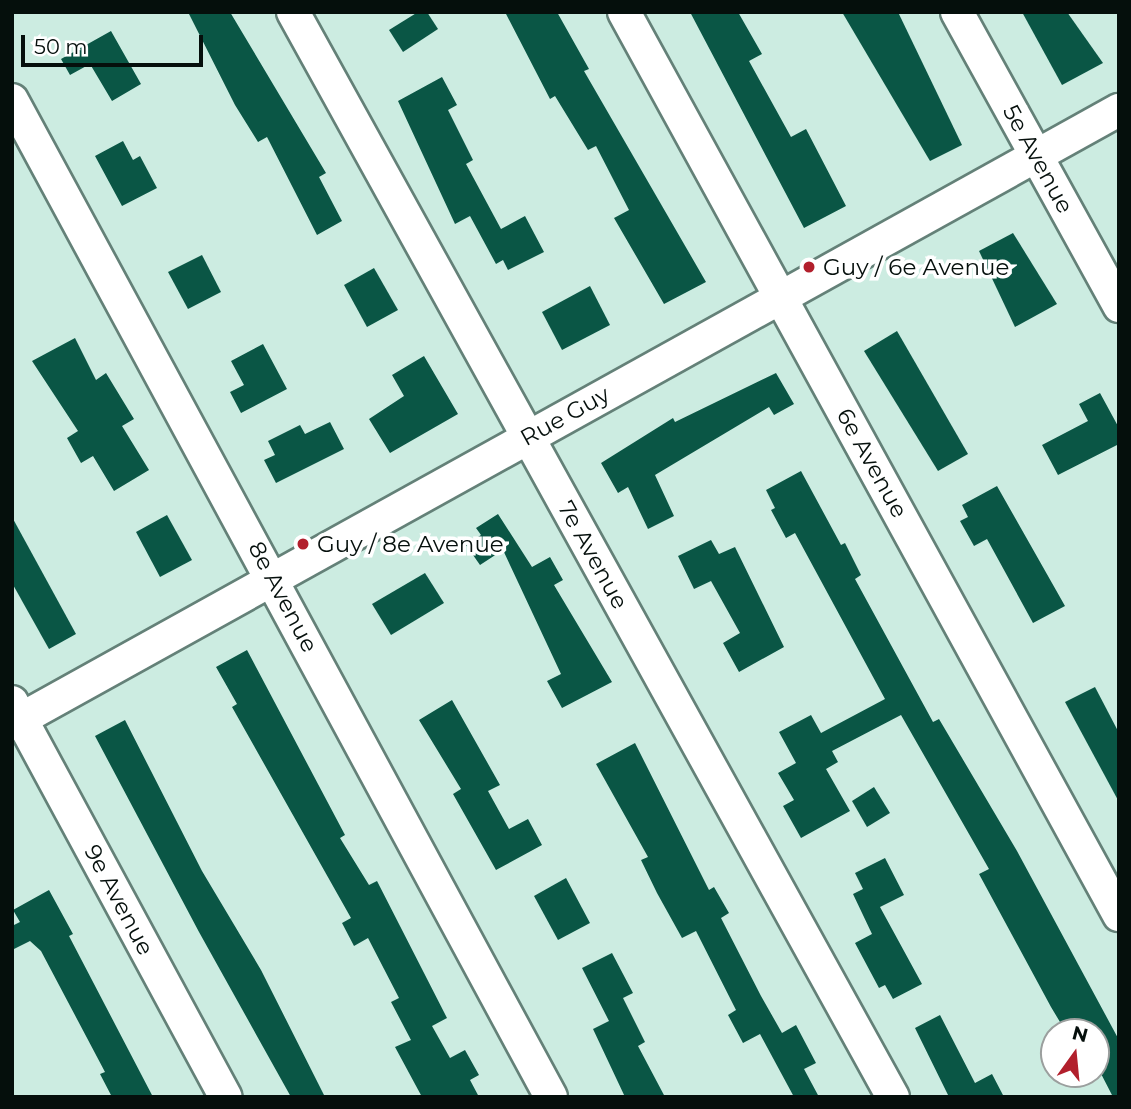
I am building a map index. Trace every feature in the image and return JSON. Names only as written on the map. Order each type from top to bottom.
[{"type":"street","name":"7e Avenue","points":[[293,12],[893,1097]]},
{"type":"street","name":"6e Avenue","points":[[624,12],[1119,915]]},
{"type":"street","name":"5e Avenue","points":[[957,12],[1119,306]]},
{"type":"street","name":"8e Avenue","points":[[12,100],[273,577],[551,1097]]},
{"type":"street","name":"Rue Guy","points":[[15,715],[273,577],[1119,110]]},
{"type":"street","name":"9e Avenue","points":[[15,715],[226,1097]]},
{"type":"building","points":[[188,12],[230,12],[326,173],[319,177],[342,221],[317,235],[267,137],[258,142],[235,105]]},
{"type":"building","points":[[418,12],[427,12],[438,29],[403,52],[389,30]]},
{"type":"building","points":[[505,12],[557,12],[589,69],[584,71],[706,282],[664,304],[614,218],[629,210],[596,146],[588,150],[555,96],[550,99]]},
{"type":"building","points":[[690,12],[738,12],[762,54],[749,61],[791,137],[806,129],[846,206],[804,228]]},
{"type":"building","points":[[842,12],[898,12],[962,145],[930,161]]},
{"type":"building","points":[[1022,12],[1067,12],[1103,63],[1062,85]]},
{"type":"building","points":[[111,31],[141,84],[112,101],[90,64],[70,75],[61,59]]},
{"type":"building","points":[[442,77],[457,105],[448,110],[473,160],[466,164],[501,229],[525,216],[544,252],[508,270],[503,260],[496,264],[470,216],[455,224],[398,101]]},
{"type":"building","points":[[123,141],[133,160],[140,156],[157,188],[122,206],[95,156]]},
{"type":"building","points":[[1013,233],[1057,304],[1015,327],[979,251]]},
{"type":"building","points":[[202,255],[221,292],[188,309],[168,272]]},
{"type":"building","points":[[374,268],[398,310],[367,327],[344,285]]},
{"type":"building","points":[[590,286],[610,325],[562,350],[542,312]]},
{"type":"building","points":[[897,331],[968,454],[938,471],[864,351]]},
{"type":"building","points":[[75,338],[96,380],[106,373],[134,419],[122,426],[149,470],[114,491],[93,456],[81,463],[67,438],[78,431],[32,361]]},
{"type":"building","points":[[263,344],[287,389],[241,413],[230,392],[244,385],[231,361]]},
{"type":"building","points":[[424,356],[458,414],[390,453],[369,419],[404,396],[392,375]]},
{"type":"building","points":[[776,373],[794,404],[774,415],[769,407],[655,475],[674,516],[648,529],[628,487],[618,493],[601,463],[673,418],[675,422]]},
{"type":"building","points":[[1100,393],[1119,428],[1119,444],[1058,475],[1042,445],[1088,421],[1079,404]]},
{"type":"building","points":[[330,422],[344,449],[276,483],[264,460],[275,455],[268,441],[300,425],[305,434]]},
{"type":"building","points":[[801,471],[841,545],[845,543],[861,575],[855,579],[933,722],[939,719],[1017,851],[1107,1018],[1058,1018],[979,874],[989,869],[901,715],[832,751],[838,762],[826,769],[850,811],[801,838],[783,806],[794,800],[778,773],[796,763],[779,732],[811,715],[821,733],[885,699],[795,533],[786,538],[771,510],[775,508],[766,490]]},
{"type":"building","points":[[997,486],[1065,606],[1033,623],[987,539],[974,546],[960,521],[968,517],[962,505]]},
{"type":"building","points":[[498,514],[532,567],[550,557],[563,580],[554,585],[612,682],[562,708],[547,681],[561,674],[503,550],[480,565],[466,545],[481,535],[476,528]]},
{"type":"building","points":[[167,515],[192,560],[160,577],[136,532]]},
{"type":"building","points":[[12,517],[76,634],[49,649],[12,583]]},
{"type":"building","points":[[711,540],[719,554],[735,547],[784,647],[739,672],[723,643],[740,633],[711,581],[694,589],[678,556]]},
{"type":"building","points":[[425,573],[444,603],[391,635],[372,604]]},
{"type":"building","points":[[247,650],[345,835],[340,838],[369,885],[377,881],[447,1018],[432,1026],[450,1058],[465,1050],[479,1075],[470,1080],[479,1097],[422,1097],[395,1047],[411,1040],[391,1002],[399,998],[368,938],[354,946],[342,923],[351,918],[232,707],[237,704],[216,667]]},
{"type":"building","points":[[1095,687],[1119,733],[1119,802],[1065,702]]},
{"type":"building","points":[[452,700],[500,785],[488,791],[509,829],[528,819],[542,845],[496,870],[453,794],[461,789],[419,720]]},
{"type":"building","points":[[125,720],[202,871],[261,970],[325,1097],[291,1097],[199,932],[95,736]]},
{"type":"building","points":[[635,743],[709,890],[714,887],[729,913],[721,918],[761,996],[782,1033],[796,1025],[816,1063],[804,1069],[819,1097],[794,1097],[760,1034],[743,1043],[728,1015],[736,1010],[696,931],[682,938],[657,893],[641,860],[648,857],[596,764]]},
{"type":"building","points":[[874,787],[890,813],[867,827],[852,801]]},
{"type":"building","points":[[885,858],[904,895],[880,907],[922,984],[893,999],[885,985],[879,988],[855,943],[872,934],[853,894],[863,889],[855,873]]},
{"type":"building","points":[[566,878],[590,923],[558,940],[534,896]]},
{"type":"building","points":[[49,890],[73,934],[69,936],[153,1097],[112,1097],[100,1074],[105,1072],[41,951],[30,941],[12,950],[12,926],[20,922],[13,910]]},
{"type":"building","points":[[612,953],[633,993],[623,998],[645,1042],[638,1046],[665,1097],[625,1097],[593,1029],[609,1021],[582,968]]},
{"type":"building","points":[[940,1015],[975,1083],[992,1074],[1004,1097],[949,1097],[915,1028]]},
{"type":"building","points":[[1110,1023],[1119,1040],[1119,1097],[1113,1097],[1108,1088]]},
{"type":"place","name":"Guy / 6e Avenue","points":[[809,267]]},
{"type":"place","name":"Guy / 8e Avenue","points":[[303,544]]}]
